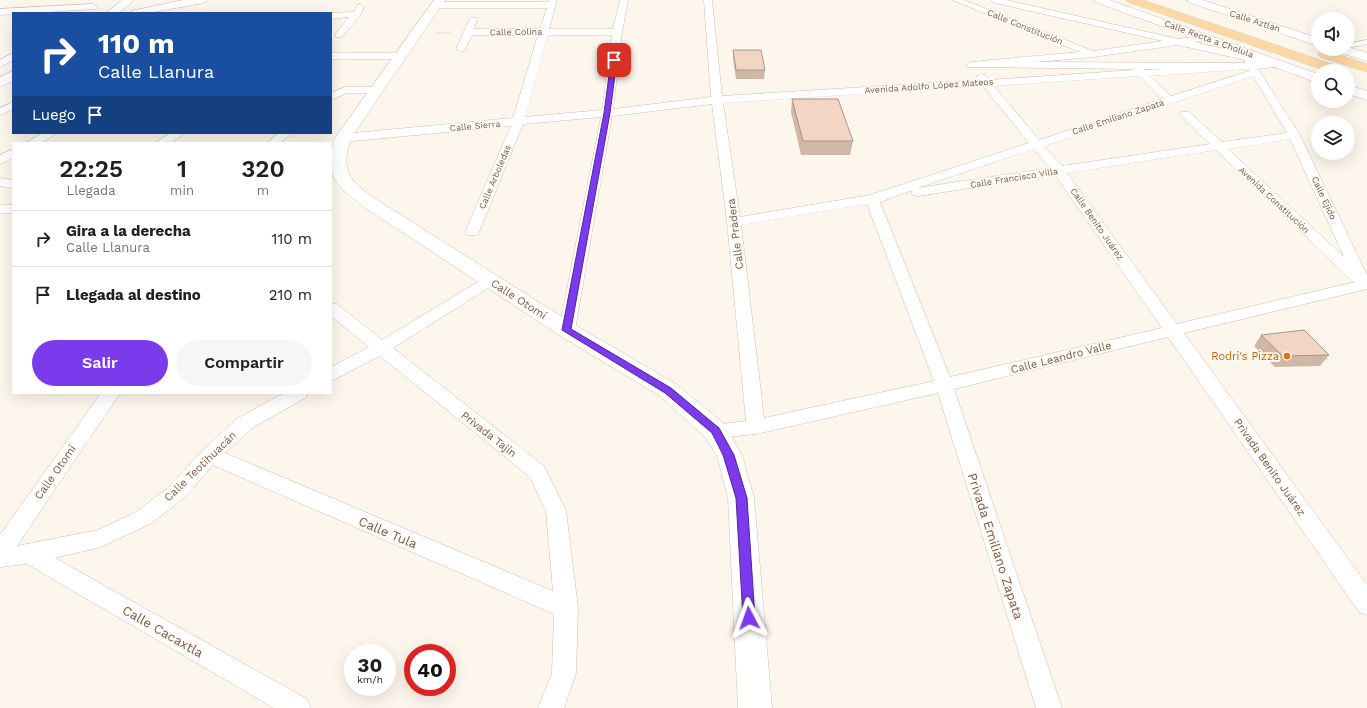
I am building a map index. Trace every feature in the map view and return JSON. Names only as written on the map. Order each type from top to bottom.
[{"type":"main road","name":"Calle Recta a Cholula","points":[[1132,0],[1319,64]]},
{"type":"main road","name":"Calle Recta a Cholula","points":[[1162,0],[1367,68]]},
{"type":"main road","points":[[1190,20],[1248,60]]},
{"type":"main road","points":[[1355,77],[1367,81]]},
{"type":"street","points":[[86,12],[102,0]]},
{"type":"street","points":[[113,12],[129,0]]},
{"type":"street","points":[[138,12],[158,4],[204,0]]},
{"type":"street","points":[[567,330],[607,113],[617,32],[624,0]]},
{"type":"street","name":"Calle Pradera","points":[[708,0],[717,100],[734,222],[756,427]]},
{"type":"street","name":"Calle Constitución","points":[[956,0],[1093,54]]},
{"type":"street","points":[[995,0],[1178,42],[1248,60],[1264,45]]},
{"type":"street","name":"Calle Recta a Cholula","points":[[1099,0],[1205,38],[1248,60],[1278,64],[1311,76]]},
{"type":"street","name":"Calle Aztlán","points":[[1192,0],[1311,40]]},
{"type":"street","points":[[437,2],[553,3]]},
{"type":"street","name":"Calle Otomí","points":[[437,2],[344,138],[337,155],[340,173],[349,188],[376,207],[567,330],[668,390],[715,431],[729,455],[741,498],[755,708]]},
{"type":"street","name":"Calle Arboledas","points":[[472,232],[518,122],[553,3]]},
{"type":"street","points":[[0,12],[93,7]]},
{"type":"street","points":[[332,16],[359,10],[339,35]]},
{"type":"street","points":[[460,49],[473,20]]},
{"type":"street","name":"Calle Colina","points":[[468,32],[617,32]]},
{"type":"street","name":"Avenida Adolfo López Mateos","points":[[971,65],[1120,51],[1205,38]]},
{"type":"street","points":[[1120,51],[1169,100]]},
{"type":"street","points":[[1355,53],[1367,57]]},
{"type":"street","points":[[332,56],[399,56]]},
{"type":"street","points":[[0,64],[12,57]]},
{"type":"street","name":"Avenida Adolfo López Mateos","points":[[607,113],[717,100],[986,83],[1248,60]]},
{"type":"street","name":"Calle Emiliano Zapata","points":[[872,199],[1169,100],[1248,60],[1278,64]]},
{"type":"street","name":"Calle Ejido","points":[[1248,60],[1294,135],[1364,285]]},
{"type":"street","name":"Avenida Adolfo López Mateos","points":[[971,65],[1138,69]]},
{"type":"street","name":"Calle Benito Juárez","points":[[971,65],[1059,171],[1172,330]]},
{"type":"street","points":[[0,74],[12,74]]},
{"type":"street","points":[[0,83],[12,75]]},
{"type":"street","points":[[332,96],[345,90],[377,90]]},
{"type":"street","points":[[1355,92],[1367,96]]},
{"type":"street","points":[[0,112],[12,106]]},
{"type":"street","name":"Calle Sierra","points":[[344,138],[607,113]]},
{"type":"street","name":"Avenida Constitución","points":[[1185,114],[1364,285]]},
{"type":"street","points":[[34,142],[49,134]]},
{"type":"street","points":[[163,142],[177,134]]},
{"type":"street","points":[[274,142],[285,134]]},
{"type":"street","name":"Calle Francisco Villa","points":[[734,222],[872,199],[1294,135]]},
{"type":"street","points":[[0,160],[12,154]]},
{"type":"street","points":[[0,182],[12,184]]},
{"type":"street","points":[[872,199],[944,385]]},
{"type":"street","points":[[0,209],[12,209]]},
{"type":"street","points":[[332,374],[381,348],[491,280]]},
{"type":"street","name":"Calle Leandro Valle","points":[[756,427],[944,385],[1364,285]]},
{"type":"street","name":"Privada Tajín","points":[[332,309],[537,472],[556,510],[566,608]]},
{"type":"street","name":"Privada Benito Juárez","points":[[1172,330],[1367,604]]},
{"type":"street","name":"Privada Emiliano Zapata","points":[[944,385],[1049,708]]},
{"type":"street","name":"Calle Otomí","points":[[0,552],[110,394]]},
{"type":"street","name":"Calle Teotihuacán","points":[[29,554],[101,538],[143,518],[177,492],[210,455],[245,423],[297,394]]},
{"type":"street","points":[[715,431],[756,427]]},
{"type":"street","name":"Calle Tula","points":[[210,455],[566,608]]},
{"type":"street","points":[[0,558],[29,554]]},
{"type":"street","name":"Calle Cacaxtla","points":[[29,554],[298,708]]},
{"type":"street","points":[[551,708],[564,673],[566,608]]},
{"type":"lane","points":[[1355,45],[1367,42]]},
{"type":"path","points":[[416,33],[468,32]]},
{"type":"building","points":[[733,50],[761,50],[765,70],[736,70]]},
{"type":"building","points":[[792,99],[838,99],[853,141],[803,141]]},
{"type":"building","points":[[1304,330],[1329,355],[1283,356],[1261,335]]},
{"type":"place","name":"Rodri's Pizza","points":[[1287,356]]},
{"type":"route","points":[[614,60],[609,102],[567,330],[668,390],[715,431],[729,455],[741,498],[749,618]]}]
